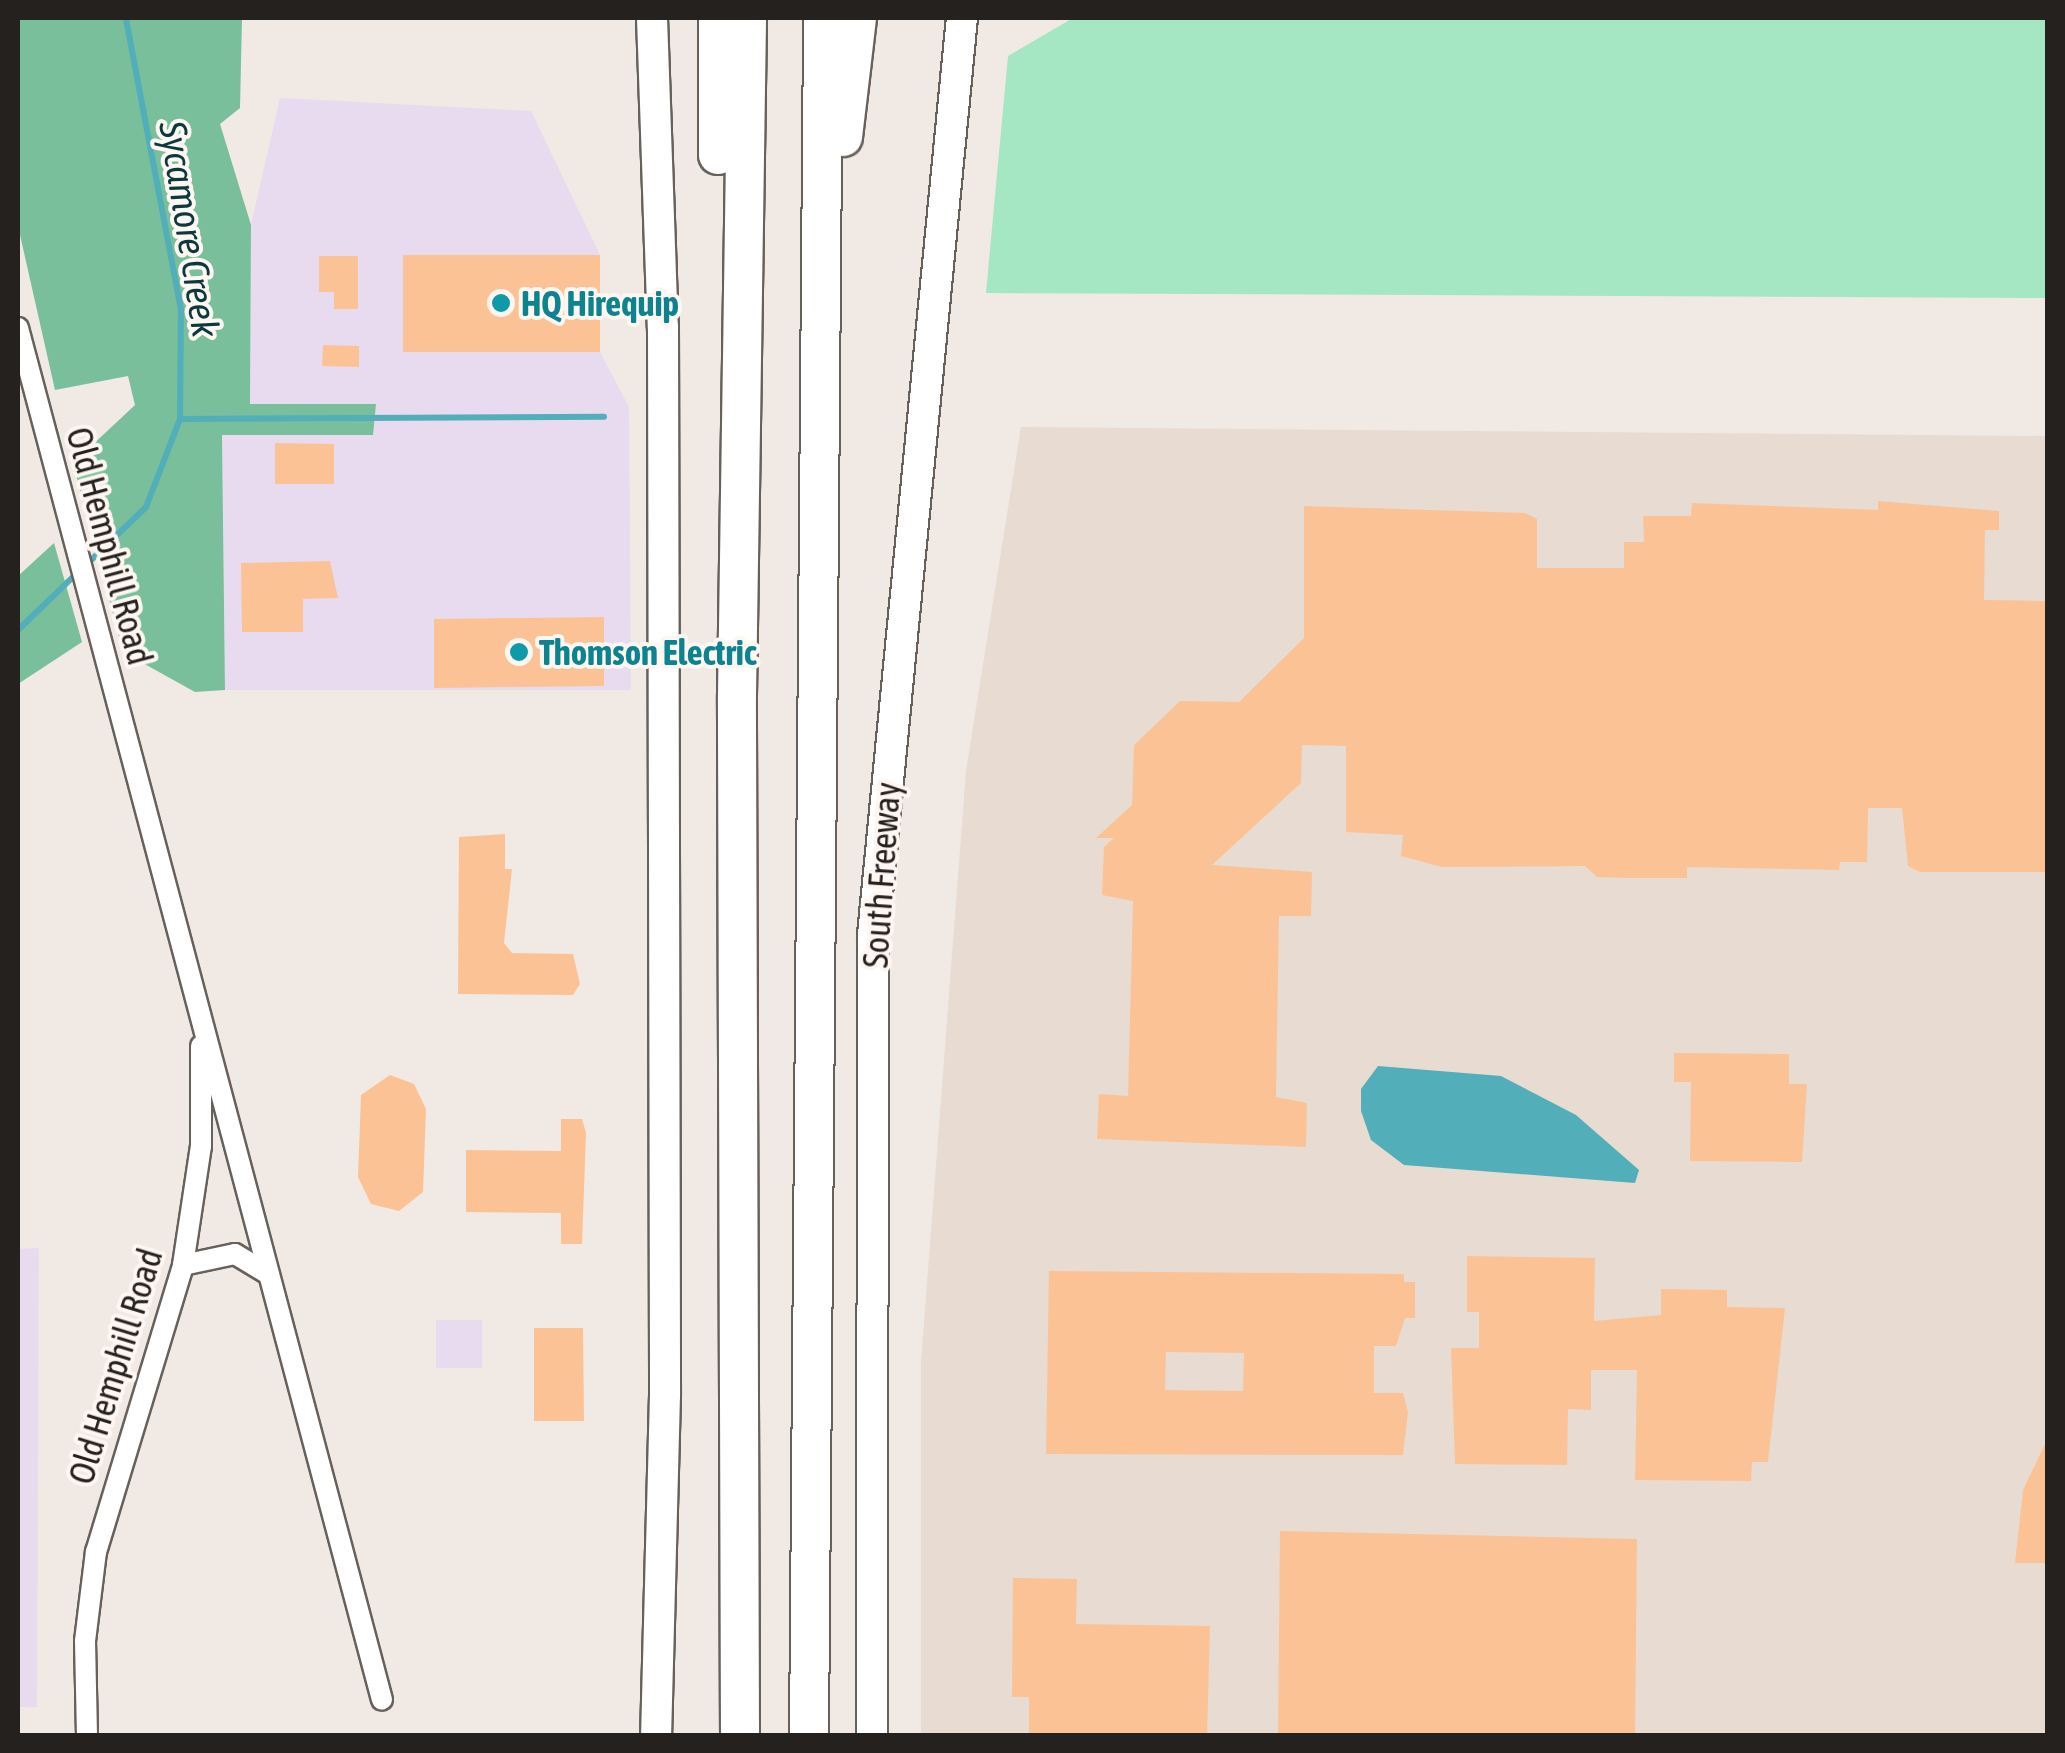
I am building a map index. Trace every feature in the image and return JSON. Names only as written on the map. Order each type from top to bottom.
[{"type":"highway","points":[[718,18],[718,205],[740,248]]},
{"type":"highway","points":[[740,1736],[740,248],[748,18]]},
{"type":"highway","name":"South Freeway","points":[[809,1736],[822,18]]},
{"type":"highway","points":[[822,195],[842,142],[857,18]]},
{"type":"main road","points":[[652,18],[663,327],[665,1395],[656,1736]]},
{"type":"main road","name":"South Freeway","points":[[872,1736],[873,935],[962,18]]},
{"type":"street","name":"Old Hemphill Road","points":[[18,328],[382,1700]]},
{"type":"street","name":"Old Hemphill Road","points":[[86,1736],[85,1641],[96,1552],[183,1265],[201,1146],[200,1014]]},
{"type":"street","points":[[183,1265],[234,1254],[268,1274]]},
{"type":"shaded area","points":[[280,98],[531,111],[600,255],[600,352],[629,407],[631,690],[225,690],[222,434],[372,435],[375,404],[250,404],[251,225]]},
{"type":"shaded area","points":[[1021,427],[2047,436],[2047,1735],[921,1736],[921,1363],[966,771]]},
{"type":"shaded area","points":[[39,1248],[37,1707],[18,1707],[18,1249]]},
{"type":"shaded area","points":[[436,1320],[482,1320],[482,1368],[436,1368]]},
{"type":"green space","points":[[18,18],[242,18],[240,108],[220,124],[251,225],[250,404],[376,404],[373,435],[222,435],[225,690],[195,692],[123,652],[73,463],[135,405],[128,376],[55,390],[18,226]]},
{"type":"green space","points":[[1073,18],[2047,18],[2047,298],[986,293],[1008,56]]},
{"type":"green space","points":[[54,543],[82,642],[18,684],[18,576]]},
{"type":"water","points":[[1378,1066],[1501,1076],[1576,1115],[1639,1170],[1635,1183],[1404,1165],[1371,1140],[1361,1111],[1361,1089]]},
{"type":"building","name":"HQ Hirequip","points":[[403,255],[600,255],[600,352],[403,352]]},
{"type":"building","points":[[319,256],[358,256],[358,309],[334,309],[334,292],[319,292]]},
{"type":"building","points":[[323,345],[359,346],[359,367],[322,366]]},
{"type":"building","points":[[275,443],[334,444],[334,484],[275,484]]},
{"type":"building","points":[[1878,501],[1999,511],[1999,530],[1985,530],[1984,600],[2048,601],[2048,872],[1920,872],[1908,866],[1902,808],[1868,808],[1867,862],[1840,862],[1839,870],[1687,867],[1687,878],[1627,878],[1597,877],[1585,866],[1442,867],[1401,856],[1403,835],[1346,832],[1346,746],[1302,745],[1301,783],[1212,865],[1312,872],[1311,916],[1279,916],[1276,1097],[1307,1103],[1306,1147],[1097,1139],[1099,1094],[1128,1096],[1133,901],[1102,895],[1104,847],[1114,838],[1096,838],[1132,805],[1134,745],[1180,701],[1239,702],[1304,638],[1304,506],[1525,513],[1537,519],[1537,568],[1624,568],[1624,542],[1644,542],[1643,516],[1691,516],[1692,503],[1878,510]]},
{"type":"building","points":[[330,561],[338,598],[303,599],[303,632],[242,632],[241,563]]},
{"type":"building","name":"Thomson Electric","points":[[604,617],[604,686],[434,688],[434,619]]},
{"type":"building","points":[[505,834],[505,869],[512,869],[504,943],[512,953],[573,954],[580,984],[573,995],[458,994],[459,837]]},
{"type":"building","points":[[1674,1053],[1789,1054],[1789,1084],[1807,1084],[1802,1162],[1690,1161],[1691,1082],[1674,1082]]},
{"type":"building","points":[[390,1075],[414,1084],[426,1109],[423,1192],[399,1211],[371,1204],[358,1177],[361,1095]]},
{"type":"building","points":[[561,1119],[582,1119],[586,1133],[582,1244],[561,1244],[561,1213],[466,1212],[466,1150],[561,1151]]},
{"type":"building","points":[[1467,1256],[1595,1258],[1594,1321],[1661,1315],[1661,1289],[1727,1290],[1727,1307],[1785,1308],[1768,1462],[1752,1462],[1751,1481],[1635,1480],[1637,1370],[1591,1370],[1591,1410],[1568,1409],[1567,1465],[1455,1464],[1451,1348],[1479,1348],[1479,1312],[1467,1312]]},
{"type":"building","points":[[1049,1271],[1404,1274],[1404,1282],[1415,1282],[1415,1318],[1405,1318],[1396,1346],[1374,1346],[1374,1393],[1403,1393],[1408,1412],[1403,1455],[1046,1454]],"holes":[[[1166,1352],[1244,1353],[1243,1391],[1165,1390]]]},
{"type":"building","points":[[534,1328],[583,1328],[584,1421],[534,1421]]},
{"type":"building","points":[[2048,1438],[2048,1563],[2015,1563],[2023,1490]]},
{"type":"building","points":[[1280,1531],[1637,1539],[1635,1736],[1278,1736]]},
{"type":"building","points":[[1013,1578],[1077,1579],[1076,1624],[1210,1626],[1207,1736],[1029,1736],[1029,1697],[1012,1697]]},
{"type":"waterway","name":"Sycamore Creek","points":[[87,564],[146,507],[180,419],[181,310],[126,18]]},
{"type":"waterway","points":[[181,419],[604,417]]},
{"type":"waterway","name":"Sycamore Creek","points":[[18,630],[78,572]]},
{"type":"place","name":"HQ Hirequip","points":[[501,303]]},
{"type":"place","name":"Thomson Electric","points":[[519,652]]}]
